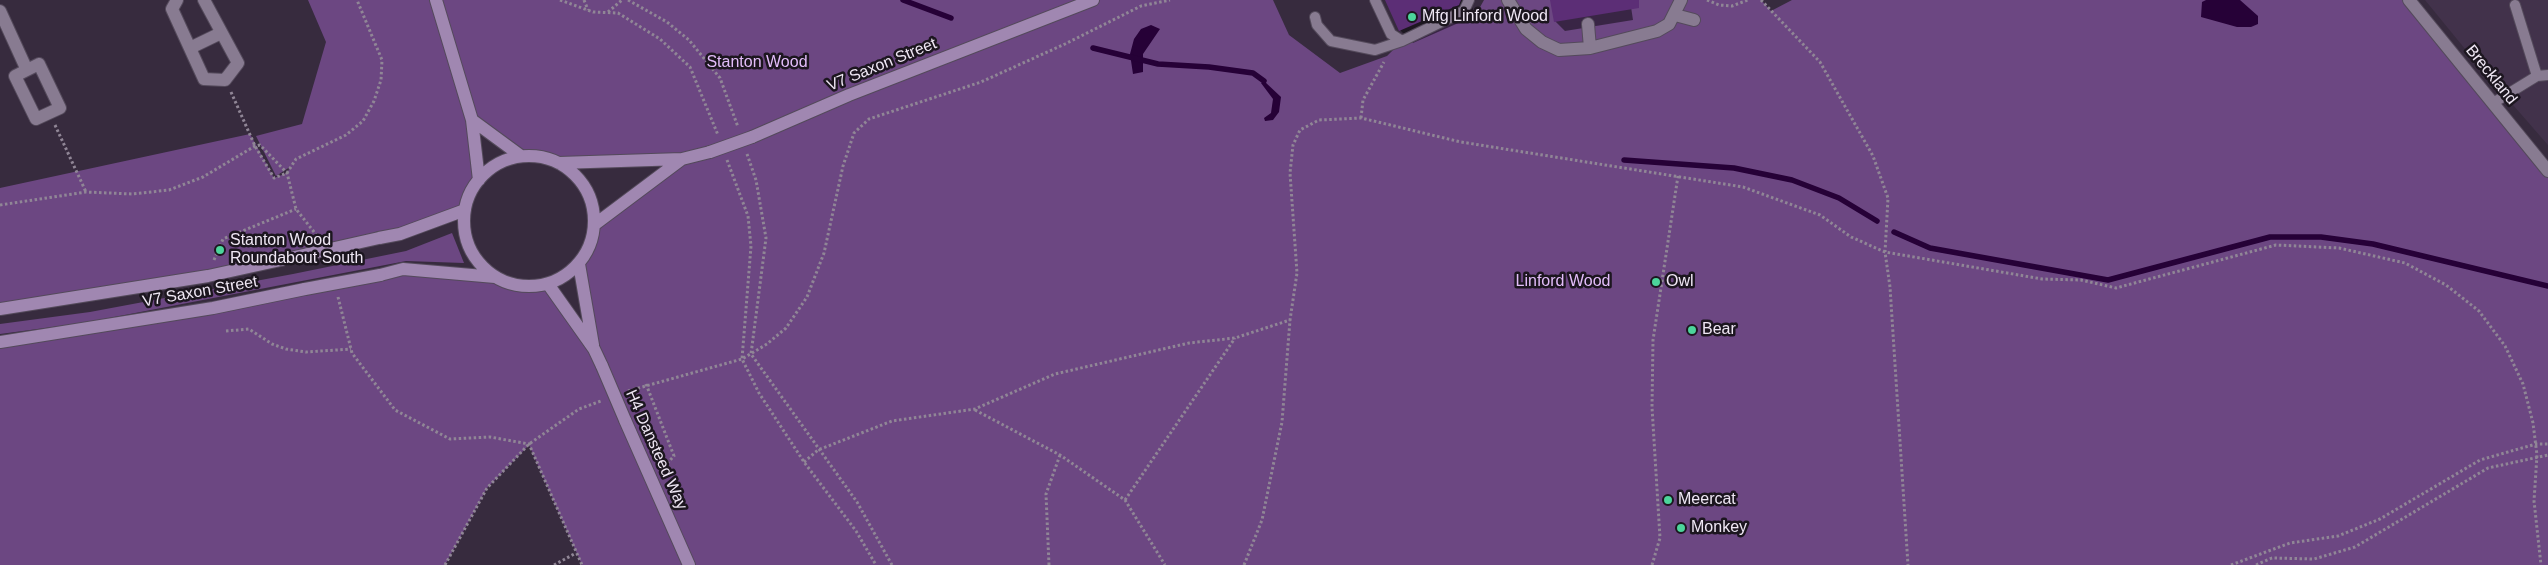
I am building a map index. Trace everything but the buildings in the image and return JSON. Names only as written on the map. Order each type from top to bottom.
[{"type":"street","points":[[177,0],[172,9],[204,79],[225,80],[238,63],[204,0]]},
{"type":"street","points":[[436,0],[472,120],[479,180]]},
{"type":"street","name":"V7 Saxon Street","points":[[559,163],[682,159],[710,152],[746,135],[849,94],[1093,0]]},
{"type":"street","points":[[1508,0],[1526,29],[1542,42],[1559,50],[1590,48],[1657,31],[1669,24],[1681,0]]},
{"type":"street","name":"Breckland","points":[[2409,0],[2548,171]]},
{"type":"street","points":[[0,11],[26,68]]},
{"type":"street","points":[[1674,15],[1694,20]]},
{"type":"street","points":[[1588,24],[1590,48]]},
{"type":"street","points":[[190,48],[221,33]]},
{"type":"street","points":[[39,64],[60,108],[36,119],[15,76],[26,68],[39,64]]},
{"type":"street","points":[[472,120],[521,156]]},
{"type":"street","points":[[521,156],[538,156],[559,163],[574,174],[586,189],[593,206],[594,226],[590,245],[579,264],[565,276],[548,284],[532,286],[511,284],[495,277],[480,264],[470,248],[465,229],[465,210],[470,195],[479,180],[498,164],[521,156]]},
{"type":"street","name":"V7 Saxon Street","points":[[594,226],[682,159]]},
{"type":"street","name":"V7 Saxon Street","points":[[0,309],[208,276],[400,234],[465,210]]},
{"type":"street","name":"H4 Dansteed Way","points":[[579,264],[594,349]]},
{"type":"street","name":"V7 Saxon Street","points":[[0,342],[213,308],[403,270],[495,277]]},
{"type":"street","name":"H4 Dansteed Way","points":[[548,284],[594,349],[689,565]]},
{"type":"lane","points":[[1375,0],[1390,34],[1402,41]]},
{"type":"lane","points":[[1315,17],[1317,25],[1331,41],[1375,50],[1402,41],[1464,11],[1469,0]]},
{"type":"lane","points":[[2493,103],[2543,75],[2515,5]]},
{"type":"path","points":[[225,80],[255,146],[274,178],[287,173],[296,159],[346,135],[357,126],[363,121],[374,101],[381,80],[382,60],[357,0]]},
{"type":"path","points":[[560,0],[588,10],[618,13],[660,39],[690,67],[722,144]]},
{"type":"path","points":[[584,0],[588,10]]},
{"type":"path","points":[[608,13],[622,0]]},
{"type":"path","points":[[628,0],[668,22],[689,40],[720,78],[746,135]]},
{"type":"path","points":[[621,394],[646,384],[742,359],[786,328],[807,297],[824,253],[843,166],[854,133],[868,118],[981,82],[1065,44],[1141,6],[1170,0]]},
{"type":"path","points":[[1707,0],[1719,5],[1732,6],[1748,0]]},
{"type":"path","points":[[1761,0],[1820,62],[1873,156],[1888,198],[1885,252],[1890,288],[1908,565]]},
{"type":"path","points":[[1361,118],[1363,100],[1389,52],[1402,41]]},
{"type":"path","points":[[49,113],[86,192]]},
{"type":"path","points":[[1244,565],[1262,520],[1282,422],[1290,320],[1297,273],[1290,174],[1293,145],[1300,130],[1319,120],[1361,118],[1461,142],[1743,186],[1820,215],[1851,237],[1885,252],[2042,279],[2081,280],[2116,288],[2276,245],[2339,248],[2405,263],[2446,285],[2479,311],[2505,346],[2523,384],[2536,444],[2534,501],[2541,565]]},
{"type":"path","points":[[0,205],[86,192],[132,194],[169,190],[203,177],[255,146],[260,145],[287,173],[296,210],[318,236],[321,244]]},
{"type":"path","points":[[724,152],[748,216],[750,238],[742,359],[759,393],[804,462],[856,531],[876,565]]},
{"type":"path","points":[[746,152],[756,180],[766,238],[751,354],[786,400],[818,450],[857,502],[892,565]]},
{"type":"path","points":[[1652,565],[1660,538],[1652,407],[1653,340],[1678,176]]},
{"type":"path","points":[[208,276],[223,239],[296,210]]},
{"type":"path","points":[[336,288],[351,349],[395,410],[450,439],[490,437],[529,444]]},
{"type":"path","points":[[804,462],[818,450],[892,421],[975,409],[1055,374],[1189,343],[1236,338],[1290,320]]},
{"type":"path","points":[[226,331],[249,329],[272,344],[286,349],[306,352],[351,349]]},
{"type":"path","points":[[1125,500],[1236,338]]},
{"type":"path","points":[[646,384],[674,456],[652,481]]},
{"type":"path","points":[[445,565],[488,488],[529,444],[579,410],[604,400]]},
{"type":"path","points":[[975,409],[1060,455],[1125,500],[1165,565]]},
{"type":"path","points":[[529,444],[582,565]]},
{"type":"path","points":[[2231,565],[2290,543],[2338,536],[2380,519],[2480,460],[2536,444],[2548,444]]},
{"type":"path","points":[[2256,565],[2272,558],[2314,559],[2355,548],[2488,468],[2537,455],[2548,454]]},
{"type":"path","points":[[1049,565],[1046,494],[1060,455]]},
{"type":"path","points":[[554,565],[576,553]]},
{"type":"shaded area","points":[[2206,0],[2240,0],[2258,16],[2258,24],[2251,27],[2237,27],[2201,17],[2202,2]]},
{"type":"shaded area","points":[[2425,0],[2548,0],[2548,145],[2479,66]]},
{"type":"shaded area","points":[[1151,25],[1160,29],[1143,54],[1143,72],[1133,74],[1130,54],[1134,39],[1141,29]]},
{"type":"shaded area","points":[[1264,81],[1281,97],[1279,112],[1273,120],[1265,121],[1264,118],[1271,113],[1273,99],[1261,83]]},
{"type":"green space","name":"Linford Wood","points":[[308,0],[1273,0],[1289,35],[1340,73],[1387,56],[1402,41],[1464,11],[1479,9],[1484,0],[1761,0],[1771,11],[1792,0],[2409,0],[2548,171],[2548,565],[582,565],[529,445],[487,488],[445,565],[0,565],[0,342],[403,269],[495,277],[511,284],[532,286],[548,284],[593,347],[579,264],[590,245],[594,225],[682,159],[559,163],[539,157],[521,156],[473,120],[479,180],[470,195],[465,210],[400,234],[0,309],[0,188],[250,134],[274,178],[287,173],[290,167],[276,176],[256,136],[302,124],[326,42]]},
{"type":"green space","points":[[452,233],[464,263],[406,261],[83,323],[0,334],[0,324],[90,312],[293,274],[406,251]]},
{"type":"waterway","points":[[903,0],[951,18]]},
{"type":"waterway","points":[[1093,48],[1158,64],[1209,67],[1253,73],[1264,81]]},
{"type":"waterway","points":[[1624,160],[1734,168],[1792,180],[1839,198],[1877,221]]},
{"type":"waterway","points":[[1894,232],[1930,248],[2108,280],[2270,237],[2321,237],[2373,244],[2548,286]]},
{"type":"place","name":"Mfg Linford Wood","points":[[1412,17]]},
{"type":"place","name":"Stanton Wood Roundabout South","points":[[220,250]]},
{"type":"place","name":"Owl","points":[[1656,282]]},
{"type":"place","name":"Bear","points":[[1692,330]]},
{"type":"place","name":"Meercat","points":[[1668,500]]},
{"type":"place","name":"Monkey","points":[[1681,528]]},
{"type":"park label","name":"Stanton Wood","points":[[757,63]]}]
